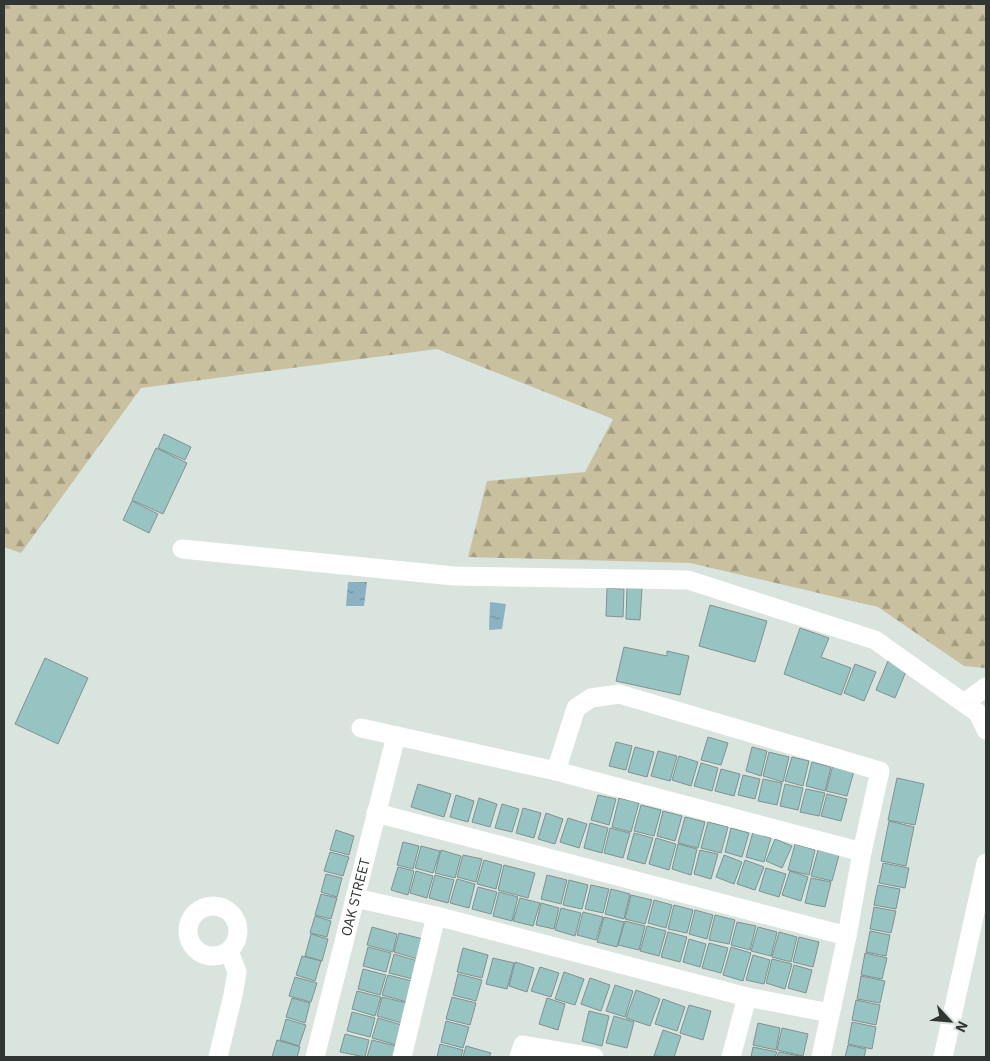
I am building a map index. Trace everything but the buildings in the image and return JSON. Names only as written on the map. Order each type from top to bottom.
[{"type":"street","points":[[182,549],[454,576],[688,580],[876,640],[978,713],[986,730]]},
{"type":"street","points":[[964,703],[986,687]]},
{"type":"street","points":[[556,771],[576,708],[591,698],[620,694],[880,771],[821,1057]]},
{"type":"street","points":[[362,728],[556,771],[862,852]]},
{"type":"street","name":"OAK STREET","points":[[315,1057],[396,736]]},
{"type":"street","points":[[376,813],[847,936]]},
{"type":"street","points":[[943,1057],[986,863]]},
{"type":"street","points":[[355,898],[436,916],[747,997],[830,1013]]},
{"type":"street","points":[[402,1057],[436,916]]},
{"type":"street","points":[[218,1057],[233,995],[236,972],[229,951]]},
{"type":"street","points":[[731,1057],[747,997]]},
{"type":"street","points":[[519,1057],[523,1045],[594,1057]]},
{"type":"green space","points":[[4,4],[986,4],[986,668],[964,666],[878,607],[690,563],[468,557],[487,481],[585,472],[613,419],[437,349],[141,388],[21,553],[4,547]]},
{"type":"water","points":[[348,582],[367,582],[364,606],[346,606]]},
{"type":"water","points":[[490,602],[506,604],[502,629],[489,630]]}]
